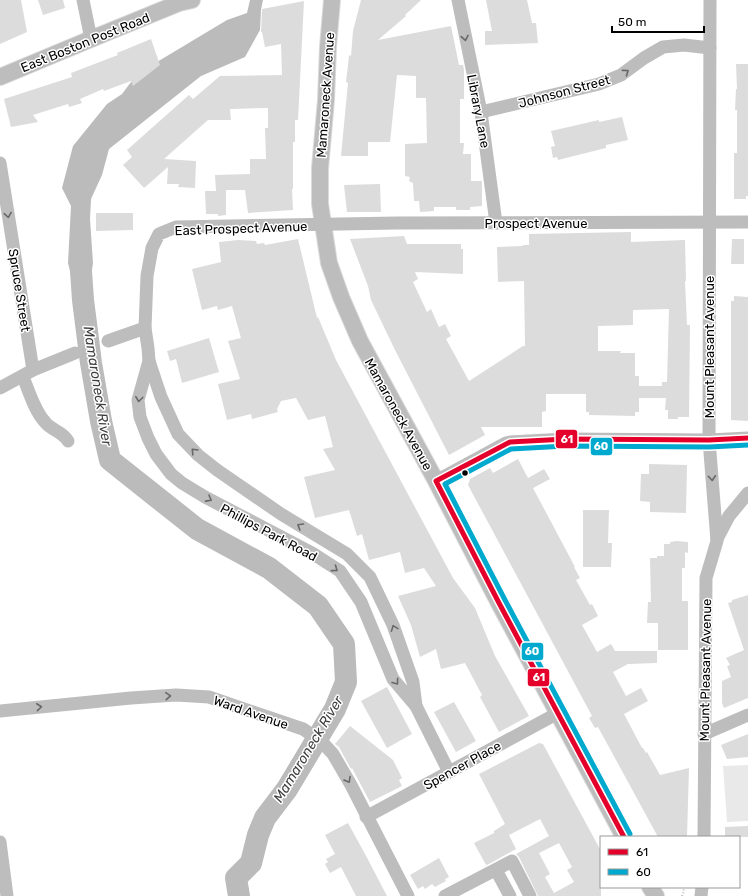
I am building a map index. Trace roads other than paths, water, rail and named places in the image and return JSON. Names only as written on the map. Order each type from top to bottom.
[{"type":"main road","name":"Mamaroneck Avenue","points":[[332,0],[320,168],[320,204],[329,263],[341,297],[360,342],[436,481],[623,836]]},
{"type":"main road","name":"East Boston Post Road","points":[[0,77],[183,1]]},
{"type":"street","points":[[83,0],[91,39]]},
{"type":"street","name":"Library Lane","points":[[458,0],[481,112],[496,223]]},
{"type":"street","name":"Mount Pleasant Avenue","points":[[704,836],[706,578],[717,541],[709,440],[710,0]]},
{"type":"street","name":"Johnson Street","points":[[481,112],[599,84],[621,76],[644,58],[664,47],[684,45],[710,48]]},
{"type":"street","name":"Spruce Street","points":[[0,163],[28,373],[39,413],[44,422],[52,430],[64,434],[68,441]]},
{"type":"street","name":"Prospect Avenue","points":[[324,225],[748,222]]},
{"type":"street","name":"East Prospect Avenue","points":[[145,328],[147,276],[152,248],[159,234],[176,227],[324,225]]},
{"type":"street","points":[[108,341],[145,328]]},
{"type":"street","name":"Phillips Park Road","points":[[145,328],[149,361],[161,397],[178,434],[198,455],[217,470],[281,514],[347,554],[370,577],[393,625],[413,682],[416,706]]},
{"type":"street","points":[[0,388],[28,373],[75,353]]},
{"type":"street","name":"Phillips Park Road","points":[[149,361],[138,400],[140,417],[156,454],[171,474],[182,483],[205,497],[312,553],[340,571],[361,602],[393,679],[416,706],[450,772]]},
{"type":"street","points":[[436,481],[478,457],[510,442],[573,439],[709,440],[748,438]]},
{"type":"street","points":[[717,541],[728,516],[748,493]]},
{"type":"street","name":"Ward Avenue","points":[[0,711],[131,698],[182,695],[209,697],[303,729],[321,741],[333,754],[351,785],[366,817],[408,896]]},
{"type":"street","name":"Spencer Place","points":[[366,817],[558,713]]},
{"type":"street","points":[[704,734],[748,715]]},
{"type":"street","points":[[0,842],[1,862],[7,896]]},
{"type":"street","points":[[445,896],[512,861],[530,896]]},
{"type":"street","points":[[496,870],[510,896]]},
{"type":"waterway","name":"Mamaroneck River","points":[[81,271],[91,363],[101,421],[110,460],[197,529],[269,568],[318,606],[344,644],[346,682],[335,709],[287,789],[265,818],[258,835],[251,863],[236,878],[239,896]]}]
